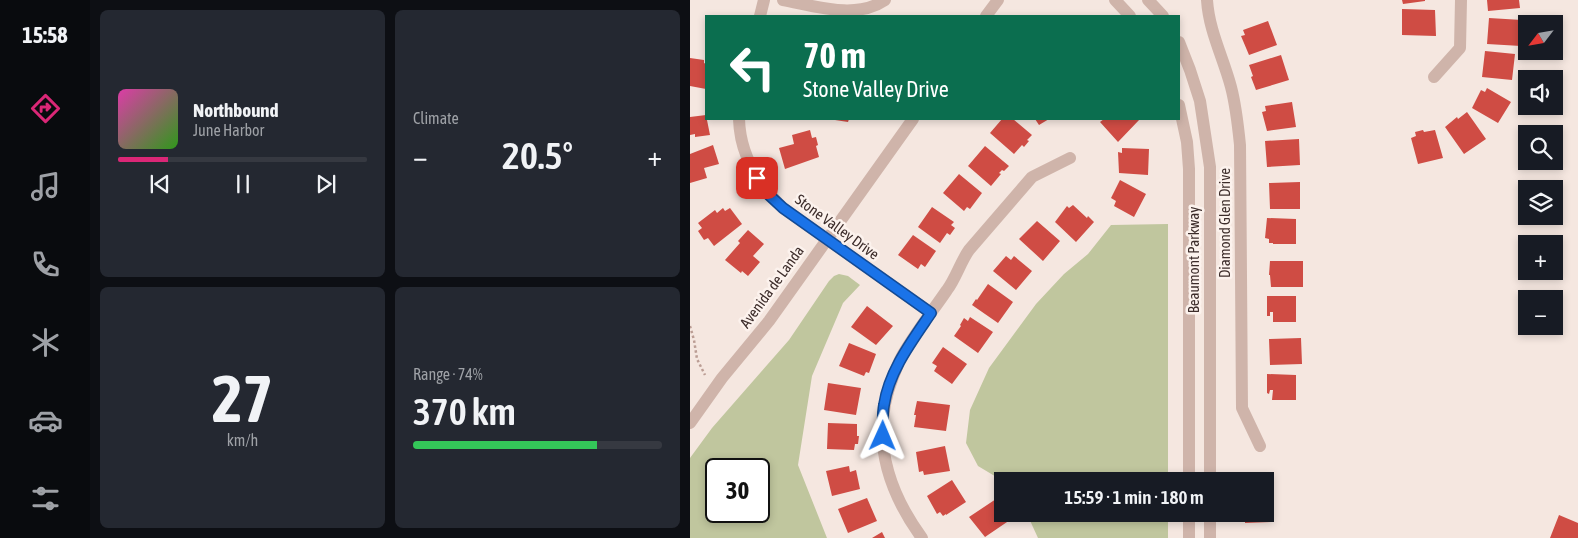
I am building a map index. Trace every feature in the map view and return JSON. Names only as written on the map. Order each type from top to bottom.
[{"type":"street","points":[[760,15],[764,0]]},
{"type":"street","points":[[783,0],[851,11],[885,0]]},
{"type":"street","points":[[987,15],[998,0]]},
{"type":"street","points":[[1115,0],[1129,15]]},
{"type":"street","points":[[1148,0],[1162,15]]},
{"type":"street","name":"Diamond Glen Drive","points":[[1207,0],[1212,32],[1230,86],[1237,115],[1239,135],[1242,408],[1260,446]]},
{"type":"street","points":[[1434,77],[1460,48],[1461,0]]},
{"type":"street","name":"Beaumont Parkway","points":[[1180,45],[1200,101],[1210,168],[1210,472]]},
{"type":"street","name":"Beaumont Parkway","points":[[1180,110],[1187,142],[1189,169],[1189,472]]},
{"type":"street","name":"Stone Valley Drive","points":[[739,120],[742,142],[749,162],[769,195],[783,208],[826,240],[931,313]]},
{"type":"street","name":"Avenida de Landa","points":[[690,423],[722,378],[769,321],[912,120]]},
{"type":"street","points":[[922,538],[905,513],[891,482],[883,452],[884,403],[901,358],[949,287],[962,259],[969,250],[1032,177],[1070,158]]},
{"type":"street","points":[[1189,522],[1189,538]]},
{"type":"street","points":[[1210,522],[1210,538]]},
{"type":"path","points":[[690,326],[697,359],[705,375]]},
{"type":"green space","points":[[1168,224],[1168,472],[994,472],[994,476],[978,466],[966,443],[970,410],[989,368],[1036,304],[1064,274],[1088,254],[1111,225]]},
{"type":"green space","points":[[839,274],[848,276],[860,285],[843,303],[812,376],[798,465],[827,538],[690,538],[690,458],[712,428],[789,340],[829,281]]},
{"type":"green space","points":[[1031,522],[1168,522],[1168,538],[1038,538]]},
{"type":"building","points":[[1402,0],[1425,0],[1425,1],[1403,4]]},
{"type":"building","points":[[1487,0],[1519,0],[1520,8],[1488,11]]},
{"type":"building","points":[[1402,9],[1435,10],[1436,36],[1402,35]]},
{"type":"building","points":[[1489,18],[1518,20],[1518,46],[1487,44]]},
{"type":"building","points":[[1268,21],[1277,45],[1249,55],[1241,36],[1245,35],[1243,30]]},
{"type":"building","points":[[1485,51],[1515,54],[1512,80],[1482,77]]},
{"type":"building","points":[[1281,55],[1289,80],[1256,90],[1249,65]]},
{"type":"building","points":[[690,58],[704,60],[705,89],[690,86]]},
{"type":"building","points":[[1487,88],[1511,102],[1498,123],[1472,108],[1481,90],[1485,92]]},
{"type":"building","points":[[1292,102],[1296,127],[1267,131],[1262,112],[1266,111],[1265,106]]},
{"type":"building","points":[[1467,112],[1486,139],[1464,154],[1445,127],[1457,117],[1458,119]]},
{"type":"building","points":[[705,115],[710,135],[695,137],[695,134],[690,135],[690,117]]},
{"type":"building","points":[[1001,120],[1014,120],[1032,135],[1024,147],[1022,145],[1014,154],[990,133]]},
{"type":"building","points":[[1036,120],[1047,120],[1039,125]]},
{"type":"building","points":[[1103,120],[1139,120],[1118,142],[1100,122]]},
{"type":"building","points":[[810,130],[812,138],[816,137],[819,157],[785,169],[779,148],[794,144],[792,135]]},
{"type":"building","points":[[1423,130],[1424,132],[1435,130],[1443,158],[1418,164],[1411,138],[1416,136],[1415,132]]},
{"type":"building","points":[[1299,139],[1300,165],[1267,167],[1265,141]]},
{"type":"building","points":[[713,145],[719,164],[704,168],[707,178],[690,183],[690,154]]},
{"type":"building","points":[[985,146],[1009,166],[999,173],[1001,174],[991,186],[968,166]]},
{"type":"building","points":[[1122,148],[1149,149],[1148,175],[1119,173],[1118,152],[1122,153]]},
{"type":"building","points":[[959,174],[982,193],[970,209],[967,207],[964,211],[943,193]]},
{"type":"building","points":[[1120,180],[1146,194],[1134,217],[1114,206],[1116,201],[1111,198]]},
{"type":"building","points":[[1300,182],[1300,209],[1270,209],[1269,183]]},
{"type":"building","points":[[1073,205],[1094,222],[1076,242],[1055,222],[1067,206],[1069,208]]},
{"type":"building","points":[[932,207],[954,222],[951,225],[955,228],[950,235],[947,233],[940,243],[918,227]]},
{"type":"building","points":[[723,208],[725,211],[730,208],[742,224],[714,246],[708,238],[704,240],[698,231],[702,228],[698,223],[715,210],[717,213]]},
{"type":"building","points":[[1267,218],[1296,219],[1296,244],[1269,243],[1269,239],[1265,238]]},
{"type":"building","points":[[1037,221],[1060,241],[1043,261],[1019,239]]},
{"type":"building","points":[[748,230],[764,244],[753,256],[760,262],[748,276],[742,271],[741,273],[725,260],[740,243],[738,241]]},
{"type":"building","points":[[913,235],[936,251],[925,267],[921,264],[918,269],[898,255]]},
{"type":"building","points":[[1006,256],[1011,260],[1014,256],[1032,271],[1016,290],[993,271]]},
{"type":"building","points":[[1270,261],[1303,261],[1303,287],[1271,287],[1269,275]]},
{"type":"building","points":[[988,284],[1013,302],[998,323],[972,305]]},
{"type":"building","points":[[1267,296],[1296,296],[1296,322],[1273,322],[1273,312],[1270,312],[1270,316],[1267,316]]},
{"type":"building","points":[[867,306],[893,326],[876,345],[851,327]]},
{"type":"building","points":[[970,317],[993,332],[978,353],[954,336],[964,318],[968,321]]},
{"type":"building","points":[[1301,338],[1302,364],[1270,365],[1269,339]]},
{"type":"building","points":[[849,343],[876,354],[869,373],[866,372],[864,376],[839,366]]},
{"type":"building","points":[[943,347],[967,364],[952,384],[934,371],[937,366],[932,363]]},
{"type":"building","points":[[1267,374],[1296,375],[1296,400],[1272,400],[1273,390],[1270,390],[1269,394],[1267,393]]},
{"type":"building","points":[[828,383],[861,388],[856,415],[824,410]]},
{"type":"building","points":[[917,401],[950,405],[946,431],[914,427]]},
{"type":"building","points":[[828,423],[857,424],[857,436],[859,436],[858,444],[855,444],[854,450],[827,449]]},
{"type":"building","points":[[945,446],[950,471],[924,475],[923,471],[919,472],[916,452]]},
{"type":"building","points":[[849,466],[850,472],[856,470],[860,489],[832,496],[826,471]]},
{"type":"building","points":[[952,480],[966,502],[946,515],[943,516],[940,512],[937,514],[927,496]]},
{"type":"building","points":[[867,498],[877,521],[848,533],[838,509]]},
{"type":"building","points":[[994,500],[994,522],[1007,522],[985,537],[969,517]]},
{"type":"building","points":[[1559,515],[1578,523],[1578,538],[1550,538]]},
{"type":"building","points":[[882,532],[885,538],[872,538]]},
{"type":"route","points":[[757,178],[769,195],[783,208],[931,313],[901,358],[890,385],[884,403],[883,436]]}]
